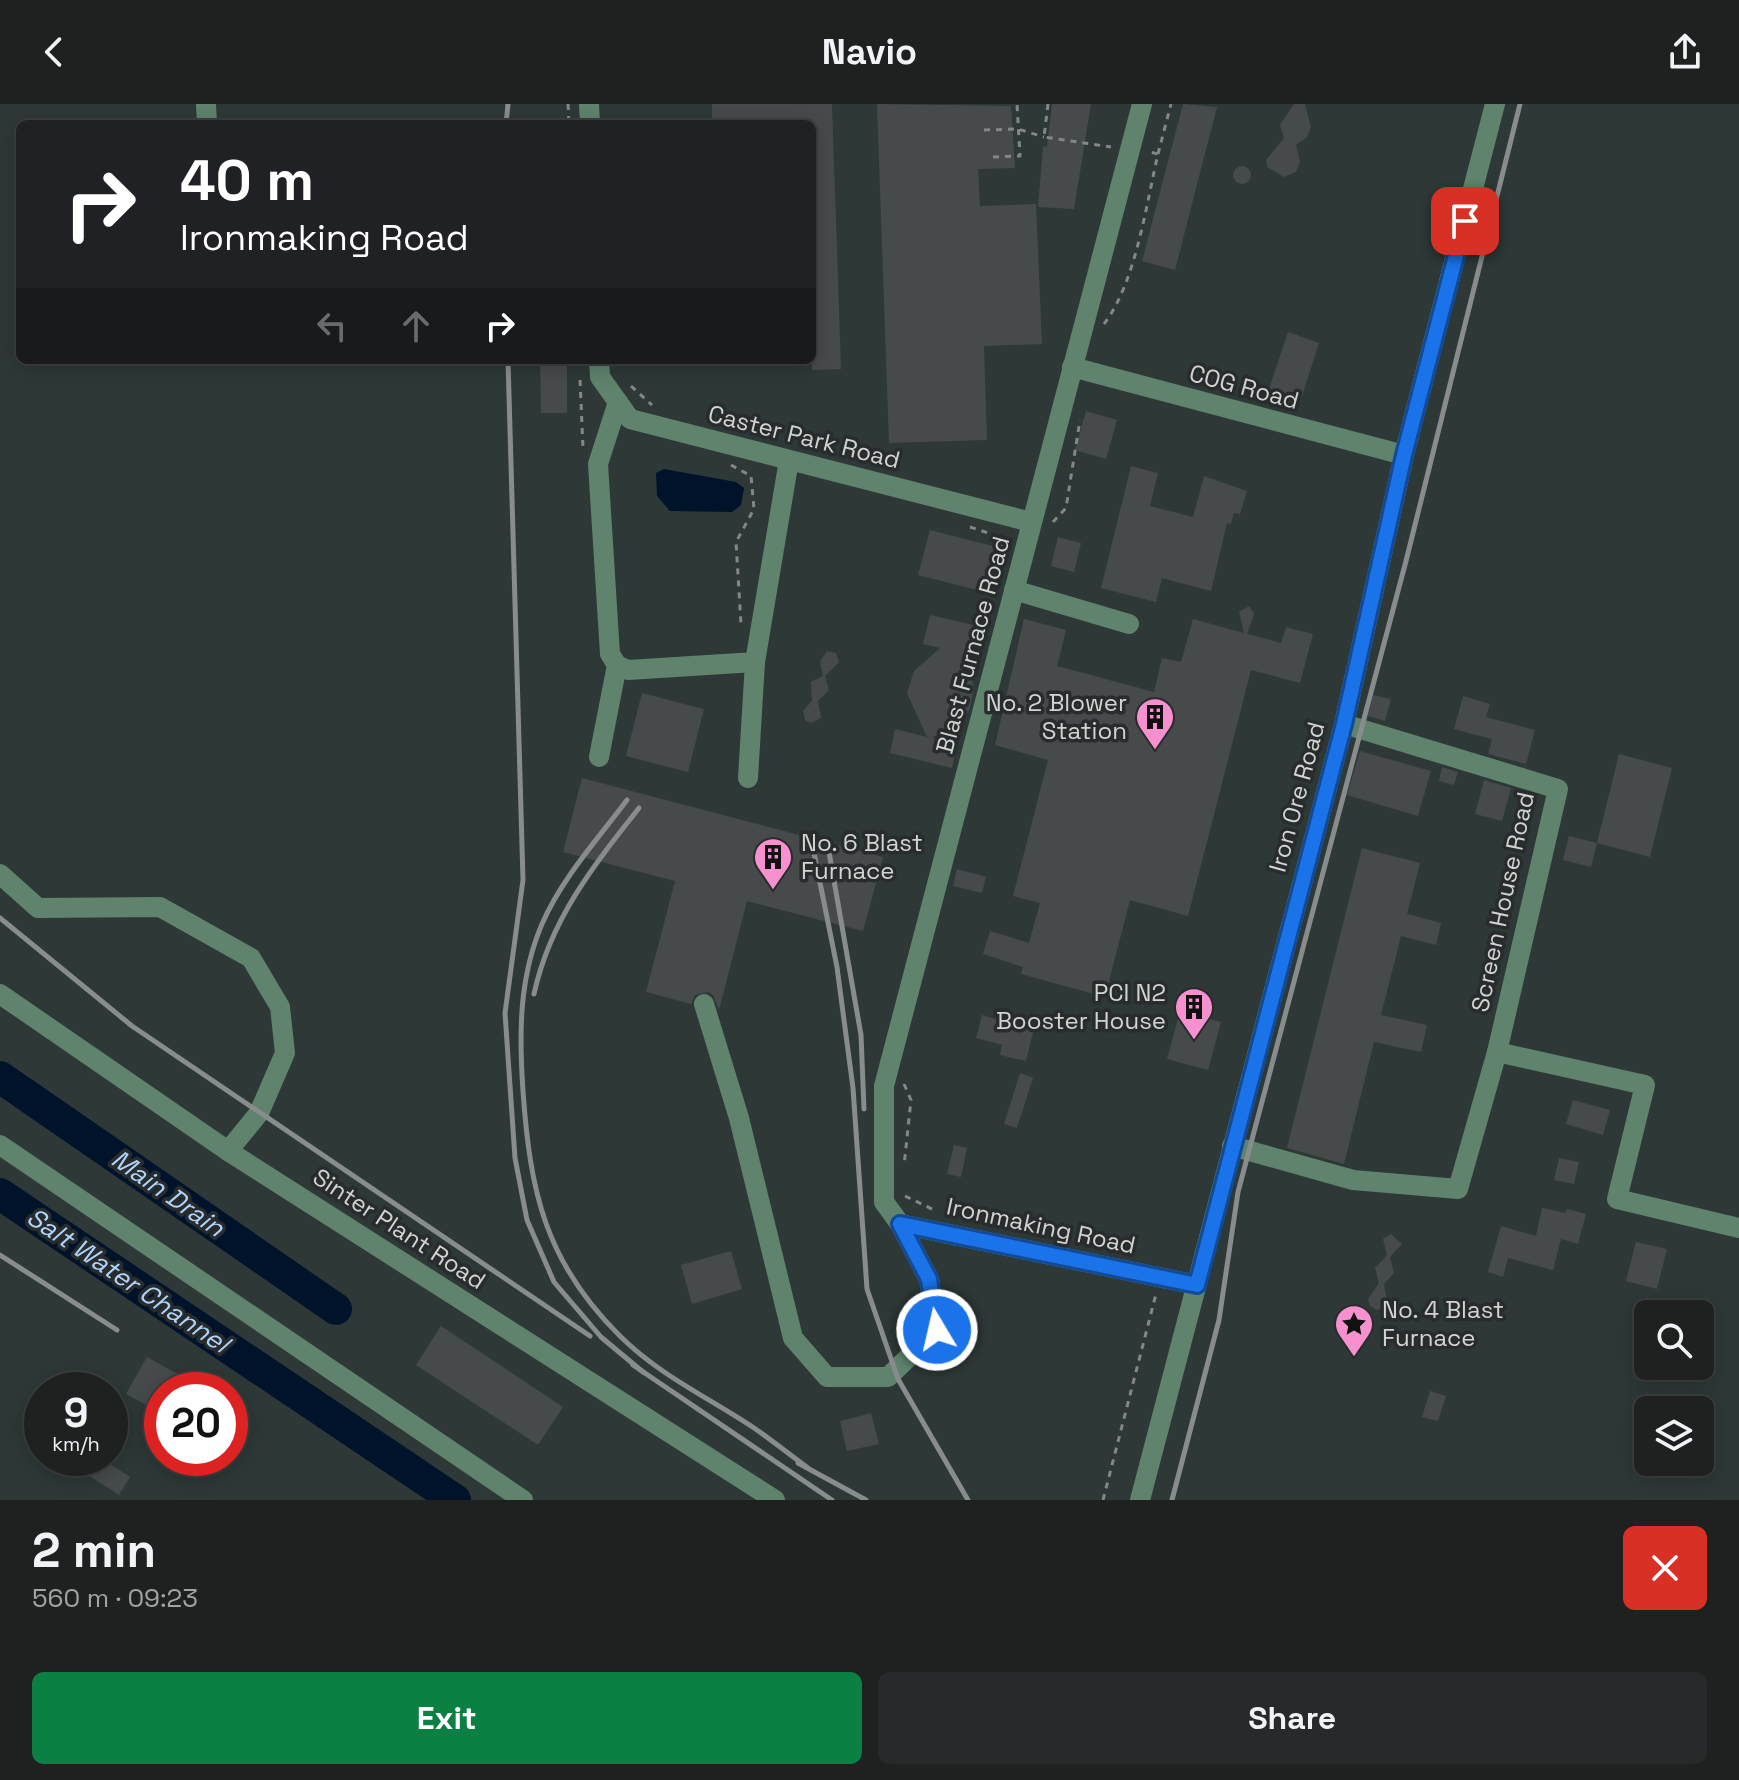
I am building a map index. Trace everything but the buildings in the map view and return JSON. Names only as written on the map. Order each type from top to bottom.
[{"type":"street","name":"Blast Furnace Road","points":[[900,1224],[884,1202],[884,1086],[1142,104]]},
{"type":"street","name":"Iron Ore Road","points":[[1140,1500],[1344,724],[1404,455],[1495,104]]},
{"type":"street","name":"Caster Park Road","points":[[599,364],[600,377],[630,419],[1031,522]]},
{"type":"street","name":"COG Road","points":[[1072,367],[1404,455]]},
{"type":"street","points":[[618,402],[598,464],[610,654],[617,665],[628,670],[755,662]]},
{"type":"street","points":[[748,778],[755,662],[789,460]]},
{"type":"street","points":[[1014,590],[1129,624]]},
{"type":"street","points":[[599,757],[617,665]]},
{"type":"street","name":"Screen House Road","points":[[1232,1146],[1353,1180],[1458,1189],[1497,1052],[1558,789],[1344,724]]},
{"type":"street","points":[[0,874],[38,908],[160,907],[251,958],[280,1007],[285,1053],[259,1113],[228,1151]]},
{"type":"street","name":"Sinter Plant Road","points":[[0,994],[228,1151],[775,1500]]},
{"type":"street","points":[[704,1004],[739,1118],[793,1338],[827,1377],[888,1377],[937,1330],[929,1279],[900,1224]]},
{"type":"street","points":[[1497,1052],[1645,1085],[1617,1199],[1739,1228]]},
{"type":"street","points":[[0,1145],[523,1500]]},
{"type":"street","name":"Ironmaking Road","points":[[900,1224],[1197,1285]]},
{"type":"path","points":[[993,157],[1020,156],[1017,104]]},
{"type":"path","points":[[1158,154],[1171,104]]},
{"type":"path","points":[[984,130],[1018,129],[1044,137]]},
{"type":"path","points":[[735,446],[731,467],[751,476],[754,509],[736,542],[742,631]]},
{"type":"shaded area","points":[[0,104],[1739,104],[1739,1500],[0,1500]]},
{"type":"water","points":[[664,469],[736,482],[744,488],[741,505],[732,512],[670,511],[657,496],[656,473]]},
{"type":"waterway","name":"Main Drain","points":[[0,1077],[336,1309]]},
{"type":"waterway","name":"Salt Water Channel","points":[[0,1194],[455,1500]]},
{"type":"railway","points":[[506,120],[508,104]]},
{"type":"railway","points":[[1172,1500],[1219,1320],[1238,1192],[1406,561],[1520,104]]},
{"type":"railway","points":[[508,364],[523,880],[505,1013],[515,1158],[527,1220],[554,1282],[601,1337],[643,1372]]},
{"type":"railway","points":[[627,800],[550,907],[534,944],[529,965],[522,1006],[522,1069],[526,1127],[537,1193],[558,1252],[574,1281],[620,1336],[668,1374],[754,1428],[808,1468]]},
{"type":"railway","points":[[534,994],[541,967],[562,918],[605,851],[639,808]]},
{"type":"railway","points":[[813,848],[837,967],[853,1088],[867,1289],[898,1379],[968,1500]]},
{"type":"railway","points":[[829,852],[861,1035],[864,1109]]},
{"type":"railway","points":[[0,918],[132,1026],[590,1336]]},
{"type":"railway","points":[[0,1255],[117,1330]]},
{"type":"railway","points":[[633,1365],[832,1500]]},
{"type":"railway","points":[[798,1463],[866,1500]]},
{"type":"place","name":"No. 2 Blower Station","points":[[1155,751]]},
{"type":"place","name":"No. 6 Blast Furnace","points":[[773,891]]},
{"type":"place","name":"PCI N2 Booster House","points":[[1194,1041]]},
{"type":"place","name":"No. 4 Blast Furnace","points":[[1354,1358]]},
{"type":"route","points":[[937,1330],[929,1279],[900,1224],[1197,1285],[1344,724],[1404,455],[1465,221]]}]
